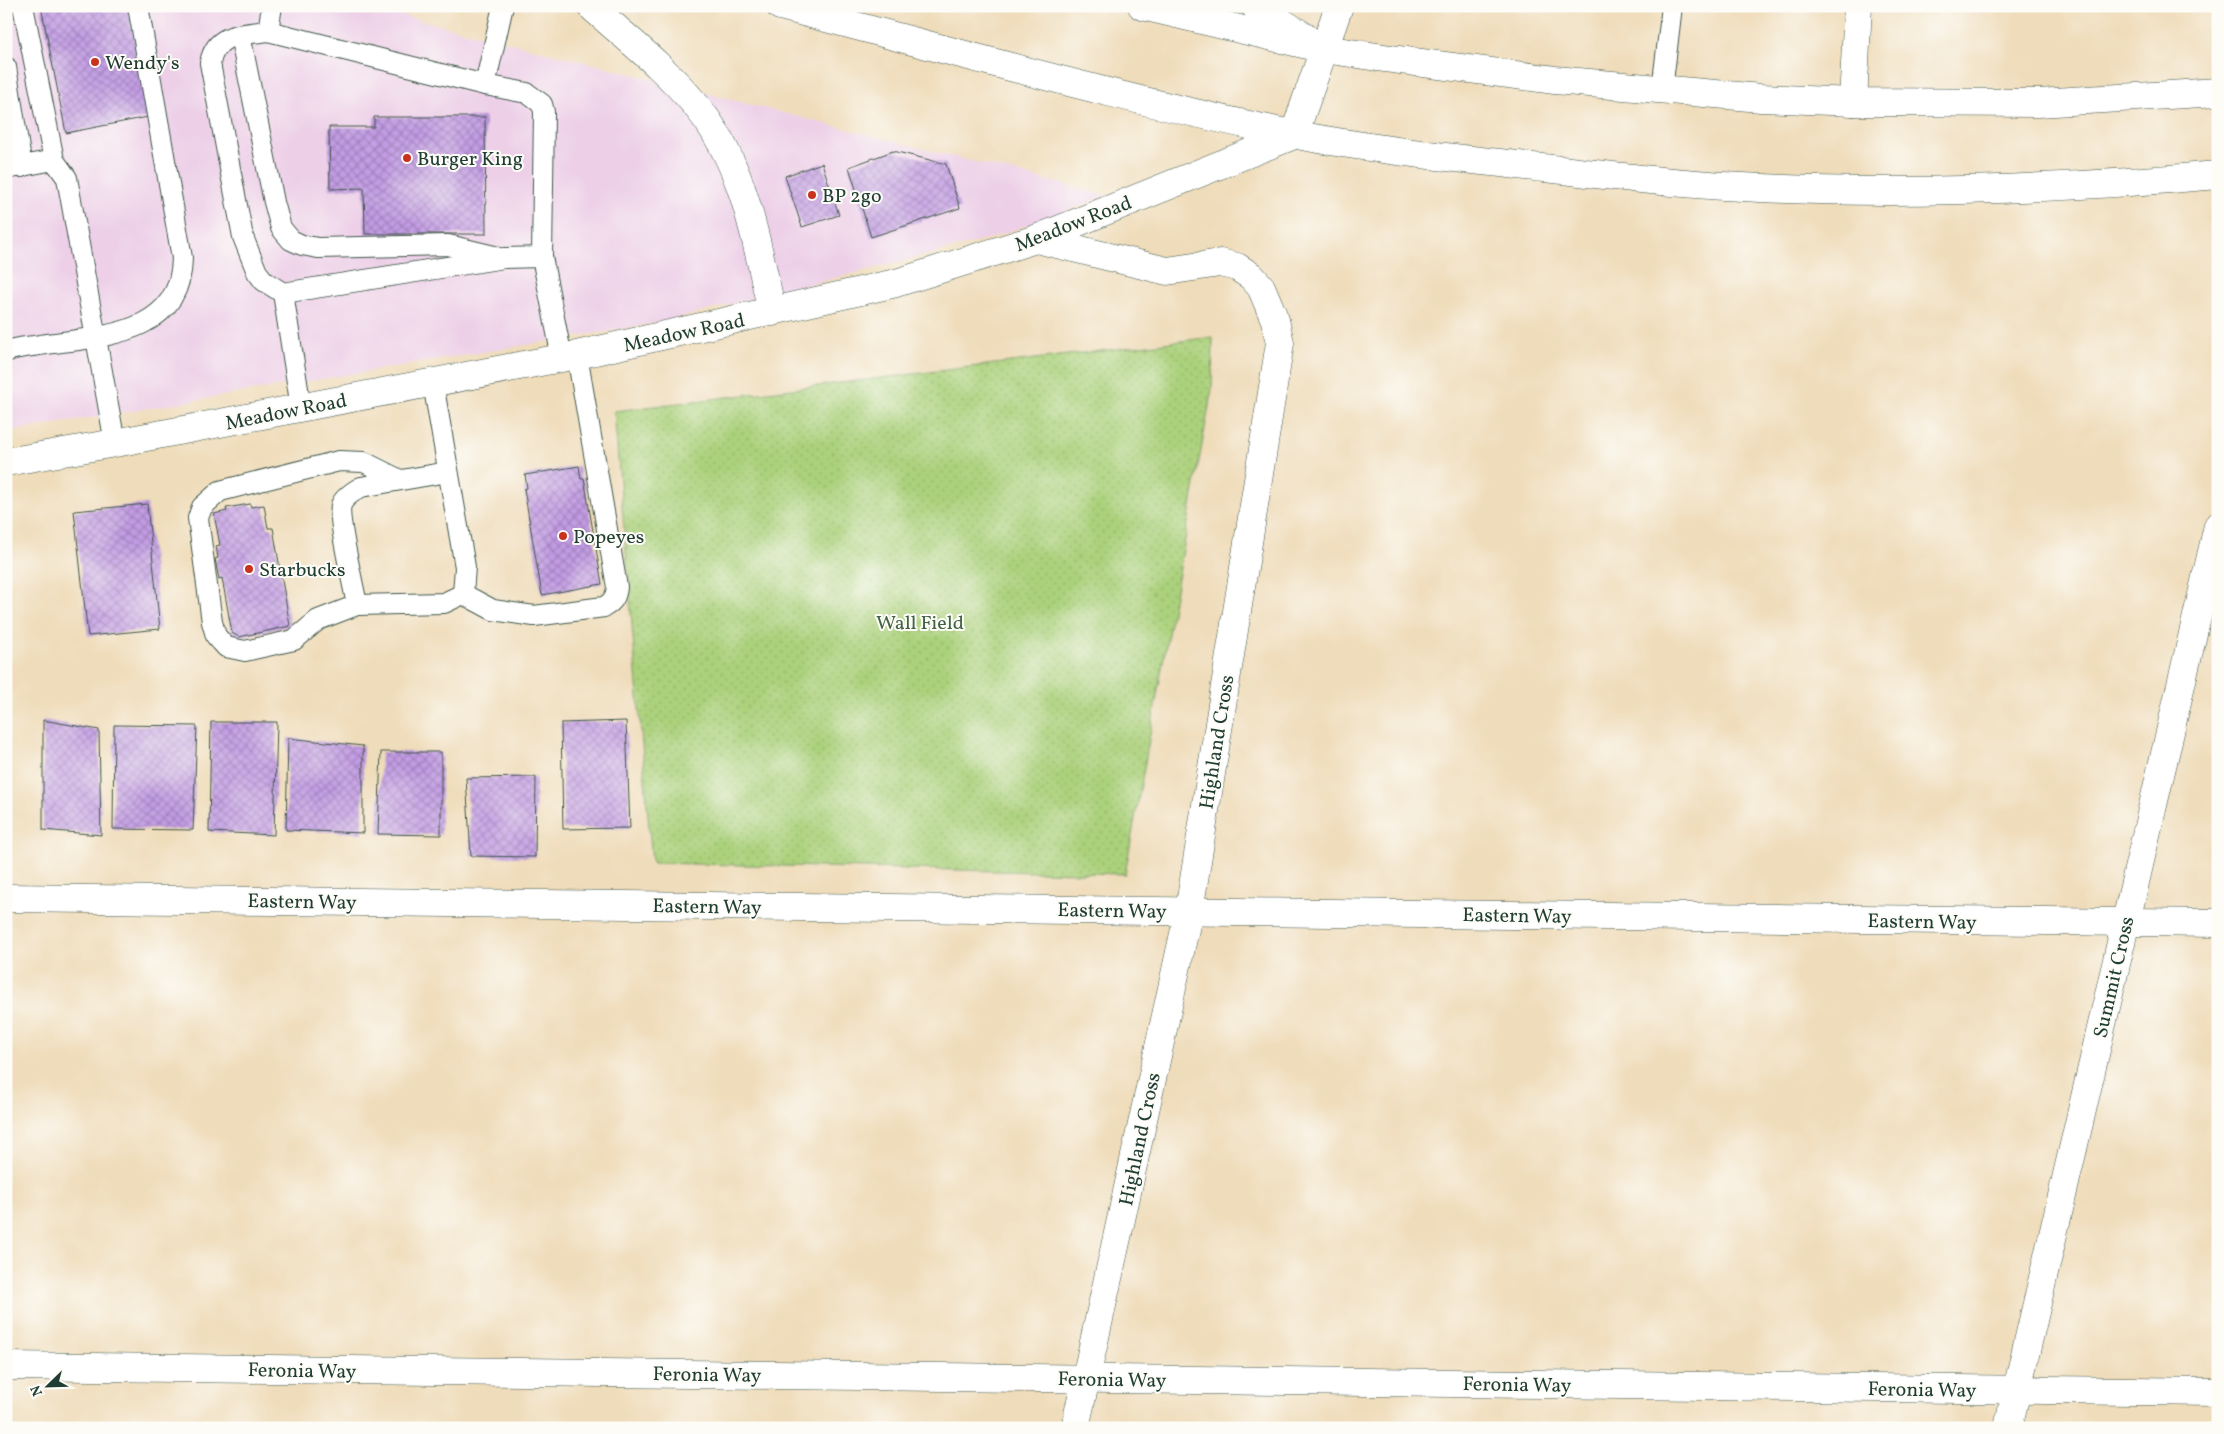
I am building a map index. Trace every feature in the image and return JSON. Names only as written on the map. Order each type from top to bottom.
[{"type":"main road","points":[[591,6],[676,83],[695,104],[726,151],[748,209],[772,312]]},
{"type":"main road","points":[[780,6],[1114,93],[1294,134],[1451,158],[1602,175],[1743,187],[1876,190],[2102,186],[2218,175]]},
{"type":"main road","points":[[1142,6],[1324,49],[1555,80],[1662,90],[1853,102],[2038,103],[2218,92]]},
{"type":"main road","points":[[1255,6],[1324,49]]},
{"type":"main road","points":[[1294,134],[1339,6]]},
{"type":"main road","points":[[1853,102],[1858,6]]},
{"type":"main road","name":"Meadow Road","points":[[6,462],[115,444],[569,356],[896,283],[1036,238],[1294,134]]},
{"type":"main road","name":"Highland Cross","points":[[1036,238],[1168,270],[1220,263],[1237,267],[1251,276],[1262,287],[1275,320],[1280,343],[1189,911],[1075,1428]]},
{"type":"main road","name":"Summit Cross","points":[[2008,1428],[2218,526]]},
{"type":"main road","name":"Eastern Way","points":[[6,898],[1189,911],[2125,924],[2218,923]]},
{"type":"main road","name":"Feronia Way","points":[[6,1366],[2218,1392]]},
{"type":"lane","points":[[24,6],[54,160],[67,178],[115,444]]},
{"type":"lane","points":[[6,352],[128,331],[160,314],[177,291],[182,272],[182,258],[138,6]]},
{"type":"lane","points":[[268,31],[272,6]]},
{"type":"lane","points":[[486,85],[503,6]]},
{"type":"lane","points":[[1662,90],[1672,6]]},
{"type":"lane","points":[[463,594],[493,610],[534,616],[604,607],[612,602],[618,587],[569,356],[542,257],[544,112],[542,104],[527,94],[268,31],[227,38],[217,44],[212,53],[210,64],[212,80],[243,237],[250,257],[264,281],[283,293],[504,258],[542,257]]},
{"type":"lane","points":[[240,35],[274,202],[282,228],[291,240],[318,248],[448,245],[504,258]]},
{"type":"lane","points":[[6,67],[14,168],[54,160]]},
{"type":"lane","points":[[283,293],[301,408]]},
{"type":"lane","points":[[433,383],[465,567],[463,594]]},
{"type":"lane","points":[[400,480],[364,462],[338,461],[220,491],[208,500],[198,518],[212,622],[216,636],[226,647],[245,651],[294,640],[318,620],[357,605],[444,603],[463,594]]},
{"type":"lane","points":[[357,605],[341,520],[341,505],[350,494],[361,487],[448,472]]},
{"type":"shaded area","points":[[6,6],[366,6],[1107,196],[986,240],[657,323],[6,432]]},
{"type":"green space","name":"Wall Field","points":[[1213,337],[1212,389],[1125,874],[652,863],[614,411]]},
{"type":"building","name":"Wendy's","points":[[41,6],[129,6],[148,117],[66,133]]},
{"type":"building","name":"Burger King","points":[[374,117],[485,117],[486,234],[365,234],[364,188],[330,189],[329,127],[374,127]]},
{"type":"building","points":[[893,151],[946,164],[960,208],[871,237],[849,167]]},
{"type":"building","name":"BP 2go","points":[[822,163],[839,215],[802,227],[785,176]]},
{"type":"building","name":"Popeyes","points":[[579,466],[581,479],[584,478],[602,584],[542,595],[524,489],[527,488],[525,475]]},
{"type":"building","points":[[147,504],[160,629],[88,636],[74,511]]},
{"type":"building","name":"Starbucks","points":[[250,504],[251,507],[264,505],[268,528],[273,528],[290,626],[239,637],[232,633],[222,578],[219,579],[215,559],[218,558],[216,546],[220,545],[214,514],[227,511],[226,508]]},
{"type":"building","points":[[43,720],[99,730],[101,835],[43,830]]},
{"type":"building","points":[[626,721],[630,828],[563,829],[561,723]]},
{"type":"building","points":[[211,722],[277,722],[274,835],[209,832]]},
{"type":"building","points":[[114,725],[197,726],[193,830],[113,829]]},
{"type":"building","points":[[288,738],[363,746],[363,833],[286,830]]},
{"type":"building","points":[[381,752],[441,752],[441,835],[378,834]]},
{"type":"building","points":[[536,777],[535,857],[471,856],[466,778]]},
{"type":"place","name":"Wendy's","points":[[95,62]]},
{"type":"place","name":"Burger King","points":[[407,158]]},
{"type":"place","name":"BP 2go","points":[[812,195]]},
{"type":"place","name":"Popeyes","points":[[563,536]]},
{"type":"place","name":"Starbucks","points":[[249,569]]}]
